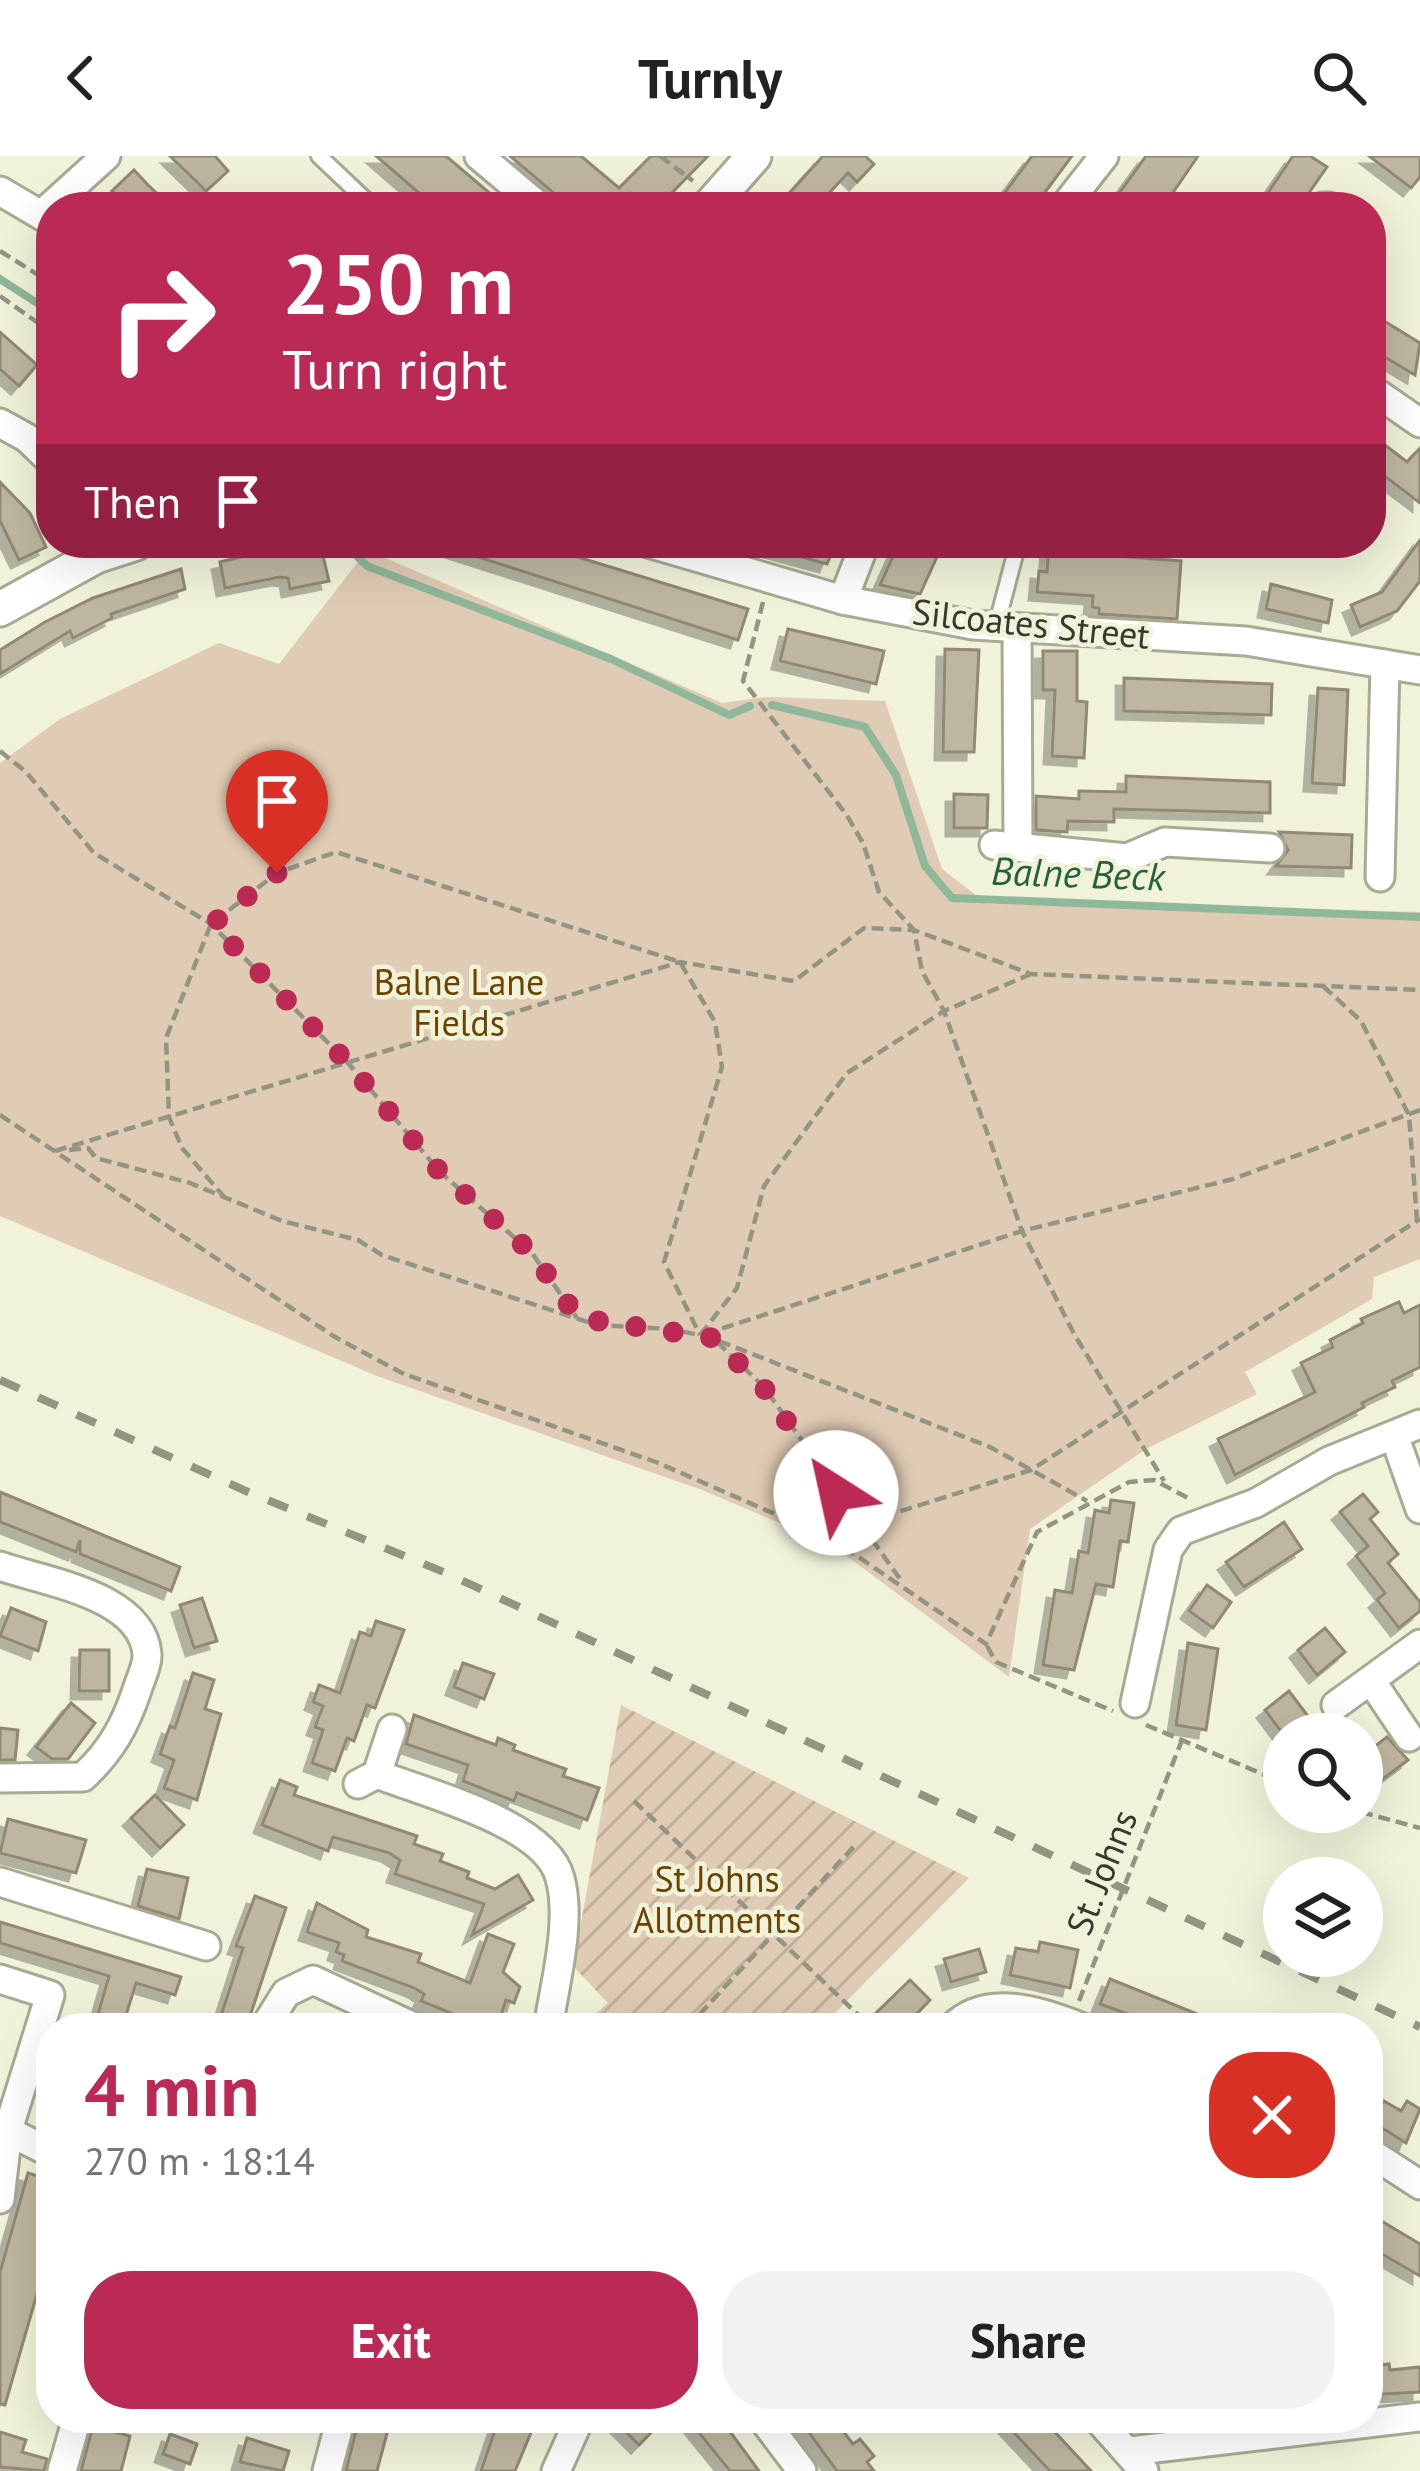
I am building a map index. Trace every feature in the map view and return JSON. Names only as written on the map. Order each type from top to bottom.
[{"type":"street","points":[[71,192],[106,156]]},
{"type":"street","points":[[479,156],[522,192]]},
{"type":"street","points":[[723,192],[754,156]]},
{"type":"street","points":[[1076,192],[1104,156]]},
{"type":"street","points":[[0,191],[36,212]]},
{"type":"street","points":[[1386,399],[1420,423]]},
{"type":"street","points":[[0,423],[36,450]]},
{"type":"street","points":[[0,609],[80,558]]},
{"type":"street","name":"Silcoates Street","points":[[725,558],[769,579],[843,600],[1007,627],[1246,641],[1409,662]]},
{"type":"street","points":[[843,600],[859,558]]},
{"type":"street","points":[[1007,627],[1006,845],[1126,859],[1165,842],[1270,848]]},
{"type":"street","points":[[1380,877],[1409,662]]},
{"type":"street","points":[[1131,1713],[1132,1661],[1168,1550],[1181,1531],[1256,1503],[1294,1479],[1420,1424]]},
{"type":"street","points":[[1395,1438],[1420,1510]]},
{"type":"street","points":[[1294,1479],[1312,1503]]},
{"type":"street","points":[[0,1566],[116,1607],[134,1622],[148,1655],[128,1717],[109,1753],[83,1777],[0,1778]]},
{"type":"street","points":[[1336,1705],[1420,1644]]},
{"type":"street","points":[[1372,1682],[1409,1737]]},
{"type":"street","points":[[392,1730],[368,1779],[542,1844],[561,1879],[565,1995],[556,2013]]},
{"type":"street","points":[[0,1882],[206,1946]]},
{"type":"street","points":[[273,2013],[310,1967],[390,2013]]},
{"type":"street","points":[[0,1979],[50,1996],[44,2013]]},
{"type":"street","points":[[1005,2013],[1029,2008],[1043,2013]]},
{"type":"street","points":[[0,2199],[4,2128],[36,2036]]},
{"type":"street","points":[[4,2128],[36,2145]]},
{"type":"street","points":[[1383,2161],[1420,2185]]},
{"type":"street","points":[[1383,2423],[1420,2417]]},
{"type":"street","points":[[62,2471],[73,2433]]},
{"type":"street","points":[[327,2471],[337,2433]]},
{"type":"street","points":[[556,2471],[573,2433]]},
{"type":"street","points":[[773,2433],[802,2471]]},
{"type":"street","points":[[1111,2433],[1137,2461],[1317,2433]]},
{"type":"lane","points":[[320,156],[357,192]]},
{"type":"lane","points":[[1007,627],[1016,558]]},
{"type":"path","points":[[660,156],[701,192]]},
{"type":"path","points":[[0,251],[36,274]]},
{"type":"path","points":[[0,296],[36,321]]},
{"type":"path","points":[[769,579],[743,681],[845,814],[863,843],[879,892],[914,930],[922,971],[944,1011],[1022,1231],[1074,1334],[1166,1485]]},
{"type":"path","points":[[0,751],[26,772],[94,853],[212,924],[348,1063],[440,1172],[532,1253],[578,1318]]},
{"type":"path","points":[[225,1198],[182,1148],[169,1117],[166,1037],[212,924],[277,873],[336,852],[680,962],[794,981],[864,928],[914,930],[1031,974],[1420,991]]},
{"type":"path","points":[[55,1151],[680,962]]},
{"type":"path","points":[[680,962],[715,1022],[722,1067],[664,1262],[700,1335]]},
{"type":"path","points":[[700,1335],[737,1288],[764,1186],[847,1073],[944,1011],[1031,974]]},
{"type":"path","points":[[832,1539],[860,1524],[1031,1470],[1419,1219],[1409,1115],[1361,1021],[1323,986]]},
{"type":"path","points":[[700,1335],[1022,1231],[1233,1180],[1420,1110]]},
{"type":"path","points":[[0,1115],[335,1337],[404,1374],[656,1462],[832,1539],[903,1584]]},
{"type":"path","points":[[55,1151],[88,1148],[96,1157],[578,1318],[713,1338],[990,1447],[1087,1501]]},
{"type":"path","points":[[713,1338],[764,1388],[918,1601],[986,1644],[996,1661],[1131,1713],[1263,1774]]},
{"type":"path","points":[[986,1644],[1037,1532],[1087,1501],[1130,1482],[1166,1485],[1202,1505],[1229,1511]]},
{"type":"path","name":"St. Johns","points":[[1080,2013],[1182,1740]]},
{"type":"path","points":[[634,1801],[856,2013]]},
{"type":"path","points":[[1383,1818],[1420,1828]]},
{"type":"path","points":[[701,2013],[857,1844]]},
{"type":"green space","name":"Balne Lane Fields","points":[[361,558],[386,558],[722,703],[766,697],[885,701],[942,869],[987,904],[1420,912],[1420,1259],[1374,1277],[1372,1299],[1245,1372],[1257,1394],[1146,1449],[1030,1529],[1009,1677],[832,1545],[702,1490],[377,1376],[0,1216],[0,763],[60,719],[219,643],[279,664]]},
{"type":"green space","name":"St Johns Allotments","points":[[621,1705],[969,1878],[835,2013],[596,2013],[608,2003],[573,1966]]},
{"type":"building","points":[[170,156],[215,156],[228,171],[206,191]]},
{"type":"building","points":[[376,156],[446,156],[488,192],[418,192]]},
{"type":"building","points":[[510,156],[581,156],[619,188],[651,156],[708,156],[673,192],[552,192]]},
{"type":"building","points":[[823,156],[865,156],[874,164],[857,182],[848,173],[830,192],[791,192]]},
{"type":"building","points":[[1032,156],[1072,156],[1045,192],[1005,192]]},
{"type":"building","points":[[1146,156],[1198,156],[1173,192],[1120,192]]},
{"type":"building","points":[[1293,156],[1310,156],[1327,167],[1310,192],[1268,192]]},
{"type":"building","points":[[1369,156],[1420,156],[1420,177],[1411,188]]},
{"type":"building","points":[[134,170],[156,192],[113,192]]},
{"type":"building","points":[[1386,322],[1420,343],[1415,375],[1386,358]]},
{"type":"building","points":[[0,332],[36,366],[19,386],[0,369]]},
{"type":"building","points":[[1386,446],[1407,462],[1420,448],[1420,503],[1386,477]]},
{"type":"building","points":[[0,482],[30,513],[36,526],[36,552],[19,560],[0,521]]},
{"type":"building","points":[[1420,540],[1420,581],[1397,611],[1360,627],[1351,605],[1382,592]]},
{"type":"building","points":[[324,558],[329,581],[290,589],[288,578],[280,577],[225,588],[220,562]]},
{"type":"building","points":[[481,558],[581,558],[748,609],[738,640]]},
{"type":"building","points":[[892,558],[936,558],[920,594],[880,585]]},
{"type":"building","points":[[1048,558],[1181,561],[1177,619],[1099,614],[1099,608],[1092,607],[1093,596],[1037,592],[1039,571],[1047,572]]},
{"type":"building","points":[[181,569],[185,589],[111,614],[112,618],[73,638],[70,631],[0,674],[0,650],[45,622],[93,598]]},
{"type":"building","points":[[1271,584],[1332,600],[1328,623],[1266,609]]},
{"type":"building","points":[[788,629],[884,651],[876,684],[780,661]]},
{"type":"building","points":[[945,649],[979,650],[974,752],[943,752]]},
{"type":"building","points":[[1043,651],[1077,651],[1077,701],[1087,702],[1084,758],[1052,756],[1055,690],[1043,690]]},
{"type":"building","points":[[1124,678],[1272,684],[1271,715],[1124,711]]},
{"type":"building","points":[[1318,688],[1348,690],[1344,785],[1312,783]]},
{"type":"building","points":[[1126,776],[1270,782],[1270,813],[1114,809],[1114,822],[1068,821],[1067,832],[1036,830],[1036,796],[1079,799],[1079,791],[1126,792]]},
{"type":"building","points":[[954,794],[988,795],[987,828],[954,828]]},
{"type":"building","points":[[1279,832],[1352,835],[1351,868],[1276,866],[1288,850]]},
{"type":"building","points":[[1399,1302],[1404,1313],[1420,1305],[1420,1367],[1392,1381],[1395,1387],[1362,1403],[1364,1407],[1235,1475],[1218,1439],[1315,1392],[1301,1363],[1333,1347],[1330,1340],[1363,1323],[1361,1319]]},
{"type":"building","points":[[0,1492],[180,1567],[171,1591],[80,1554],[80,1540],[76,1552],[0,1522]]},
{"type":"building","points":[[1363,1494],[1378,1512],[1370,1519],[1398,1554],[1388,1563],[1420,1602],[1420,1611],[1399,1628],[1377,1600],[1385,1593],[1356,1556],[1368,1546],[1340,1512]]},
{"type":"building","points":[[1111,1500],[1134,1503],[1128,1542],[1120,1541],[1113,1587],[1096,1584],[1074,1670],[1043,1665],[1055,1590],[1072,1593],[1079,1551],[1088,1553],[1095,1510],[1109,1513]]},
{"type":"building","points":[[1284,1522],[1302,1549],[1244,1587],[1226,1562]]},
{"type":"building","points":[[1207,1585],[1231,1602],[1213,1628],[1189,1611]]},
{"type":"building","points":[[202,1598],[217,1641],[194,1648],[180,1605]]},
{"type":"building","points":[[11,1608],[46,1622],[38,1651],[0,1636]]},
{"type":"building","points":[[376,1621],[404,1630],[375,1708],[367,1705],[354,1741],[347,1738],[335,1771],[312,1763],[323,1730],[315,1727],[323,1706],[313,1702],[319,1685],[340,1693],[360,1632],[371,1636]]},
{"type":"building","points":[[1325,1628],[1345,1652],[1317,1675],[1298,1650]]},
{"type":"building","points":[[1188,1643],[1218,1649],[1206,1730],[1176,1725]]},
{"type":"building","points":[[80,1650],[109,1650],[109,1691],[79,1691]]},
{"type":"building","points":[[463,1663],[494,1674],[484,1699],[454,1687]]},
{"type":"building","points":[[193,1673],[214,1680],[205,1709],[221,1714],[197,1800],[164,1788],[174,1760],[160,1754],[170,1726],[175,1728]]},
{"type":"building","points":[[1289,1691],[1305,1713],[1267,1713],[1265,1710]]},
{"type":"building","points":[[71,1703],[95,1723],[68,1759],[52,1759],[36,1747]]},
{"type":"building","points":[[414,1715],[496,1745],[498,1738],[515,1745],[513,1750],[566,1769],[563,1776],[599,1788],[587,1820],[517,1793],[514,1801],[463,1781],[468,1765],[406,1744]]},
{"type":"building","points":[[0,1728],[18,1730],[15,1760],[0,1760]]},
{"type":"building","points":[[1387,1737],[1408,1760],[1383,1779],[1383,1740]]},
{"type":"building","points":[[280,1780],[297,1787],[294,1795],[417,1836],[414,1844],[443,1854],[440,1861],[469,1872],[467,1878],[495,1889],[518,1875],[533,1900],[472,1935],[484,1904],[395,1874],[400,1860],[389,1853],[333,1837],[328,1851],[262,1825]]},
{"type":"building","points":[[155,1795],[184,1825],[160,1848],[131,1818]]},
{"type":"building","points":[[8,1819],[86,1840],[76,1873],[0,1853]]},
{"type":"building","points":[[147,1869],[188,1878],[179,1919],[138,1906]]},
{"type":"building","points":[[255,1896],[286,1908],[251,2013],[222,2013],[243,1948],[236,1946]]},
{"type":"building","points":[[317,1903],[368,1930],[366,1937],[421,1954],[418,1962],[470,1983],[488,1934],[514,1944],[503,1972],[520,1987],[514,2003],[506,2000],[502,2013],[450,2013],[421,2001],[424,1994],[414,1988],[342,1961],[344,1955],[336,1952],[339,1943],[307,1932]]},
{"type":"building","points":[[0,1922],[181,1977],[175,1995],[136,1983],[127,2013],[98,2013],[109,1976],[0,1943]]},
{"type":"building","points":[[1040,1942],[1078,1950],[1070,1988],[1010,1975],[1016,1948],[1038,1952]]},
{"type":"building","points":[[979,1949],[986,1972],[951,1982],[944,1959]]},
{"type":"building","points":[[1110,1979],[1195,2013],[1125,2013],[1100,2004]]},
{"type":"building","points":[[910,1980],[930,2000],[917,2013],[876,2013]]},
{"type":"building","points":[[1407,2101],[1420,2109],[1406,2143],[1383,2129],[1383,2103],[1401,2111]]},
{"type":"building","points":[[28,2173],[36,2175],[36,2297],[5,2405],[0,2404],[0,2272]]},
{"type":"building","points":[[1383,2222],[1420,2244],[1420,2276],[1383,2255]]},
{"type":"building","points":[[1389,2364],[1390,2370],[1420,2367],[1420,2392],[1383,2394],[1383,2365]]},
{"type":"building","points":[[0,2432],[26,2440],[22,2452],[47,2459],[44,2471],[0,2467]]},
{"type":"building","points":[[91,2433],[130,2436],[121,2471],[81,2471]]},
{"type":"building","points":[[355,2433],[387,2433],[377,2471],[346,2471]]},
{"type":"building","points":[[494,2433],[531,2433],[515,2471],[481,2471]]},
{"type":"building","points":[[627,2433],[651,2433],[639,2445]]},
{"type":"building","points":[[699,2433],[731,2433],[759,2471],[730,2471]]},
{"type":"building","points":[[809,2433],[845,2433],[853,2444],[860,2439],[874,2456],[867,2462],[874,2471],[837,2471]]},
{"type":"building","points":[[1014,2433],[1056,2433],[1091,2471],[1050,2471]]},
{"type":"building","points":[[170,2434],[197,2444],[190,2464],[163,2454]]},
{"type":"building","points":[[247,2438],[289,2451],[283,2471],[240,2462]]},
{"type":"waterway","name":"Balne Beck","points":[[0,279],[36,302]]},
{"type":"waterway","name":"Balne Beck","points":[[359,558],[367,566],[611,659],[729,715],[750,706]]},
{"type":"waterway","name":"Balne Beck","points":[[772,705],[865,727],[896,775],[925,866],[952,898],[1420,917]]},
{"type":"railway","points":[[0,1380],[248,1492],[446,1573],[1420,2027]]},
{"type":"route","points":[[277,873],[212,924],[348,1063],[440,1172],[532,1253],[578,1318],[597,1325],[671,1329],[713,1338],[764,1388],[836,1493]]}]
